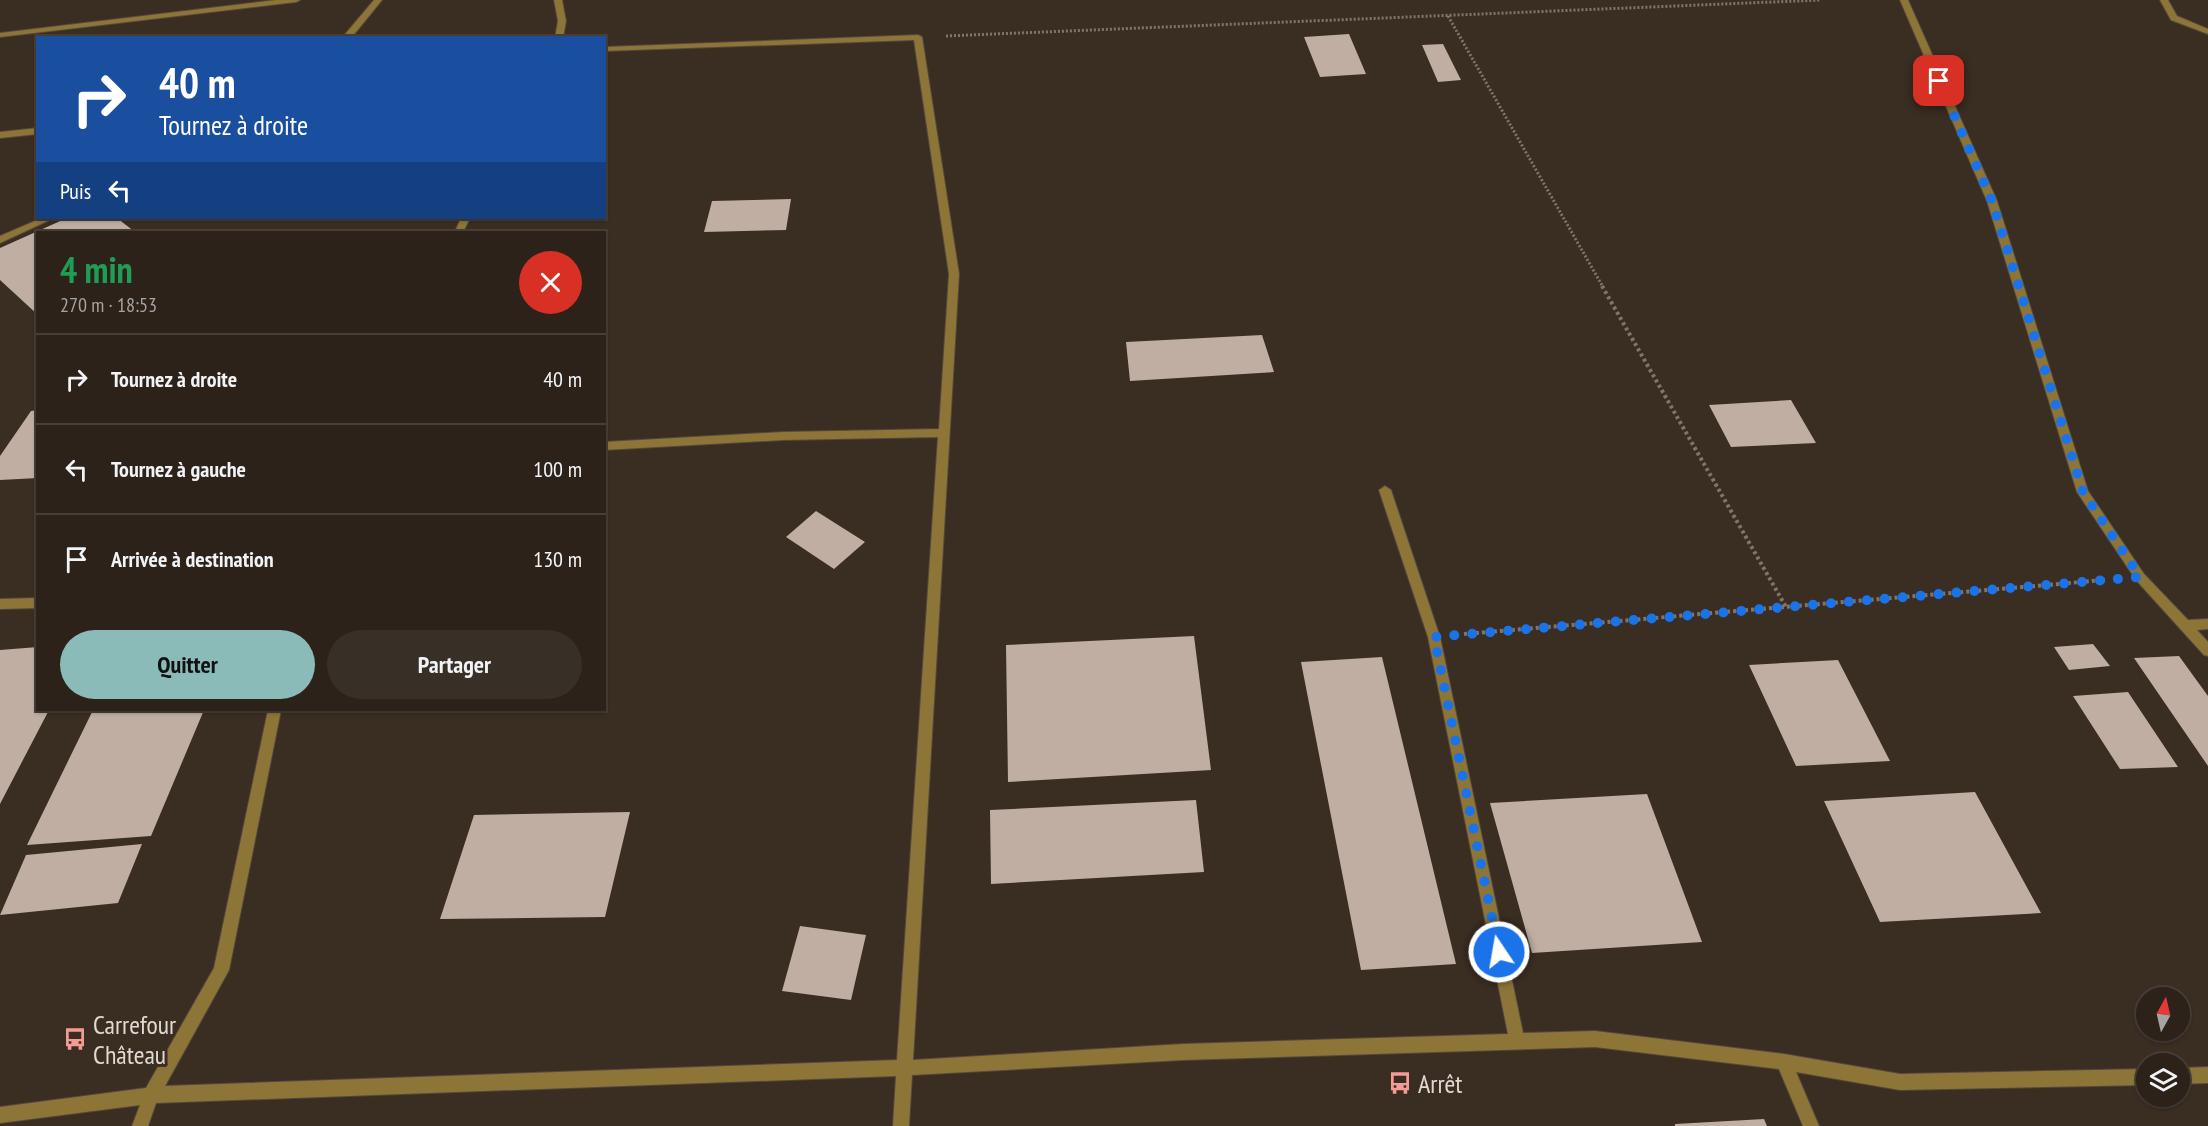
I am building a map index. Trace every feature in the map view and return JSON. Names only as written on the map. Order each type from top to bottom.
[{"type":"street","points":[[0,35],[296,0]]},
{"type":"street","points":[[347,36],[378,0]]},
{"type":"street","points":[[559,0],[562,21],[559,36]]},
{"type":"street","points":[[1904,0],[1992,201],[2083,492],[2140,577],[2208,651]]},
{"type":"street","points":[[2164,0],[2174,18],[2208,32]]},
{"type":"street","points":[[606,49],[918,37],[954,274],[901,1126]]},
{"type":"street","points":[[0,135],[36,131]]},
{"type":"street","points":[[0,240],[47,219]]},
{"type":"street","points":[[606,446],[783,436],[944,433]]},
{"type":"street","points":[[1385,490],[1434,637],[1518,1041]]},
{"type":"street","points":[[0,604],[36,603]]},
{"type":"street","points":[[2185,625],[2208,624]]},
{"type":"street","points":[[140,1126],[151,1095],[221,970],[274,711]]},
{"type":"street","points":[[0,1115],[151,1095],[904,1068],[1183,1052],[1595,1039],[1784,1062],[1900,1082],[2136,1077]]},
{"type":"street","points":[[1784,1062],[1811,1126]]},
{"type":"street","points":[[2190,1076],[2208,1075]]},
{"type":"path","points":[[1713,0],[1718,3]]},
{"type":"path","points":[[918,37],[1821,0]]},
{"type":"path","points":[[1448,16],[1786,607]]},
{"type":"path","points":[[1434,637],[2140,577]]},
{"type":"building","points":[[1349,34],[1366,74],[1320,77],[1304,37]]},
{"type":"building","points":[[1443,44],[1461,80],[1438,82],[1422,45]]},
{"type":"building","points":[[791,199],[786,230],[704,232],[712,201]]},
{"type":"building","points":[[65,219],[118,219],[134,231],[38,231]]},
{"type":"building","points":[[36,232],[36,313],[0,280],[0,248]]},
{"type":"building","points":[[1262,335],[1274,372],[1130,381],[1126,342]]},
{"type":"building","points":[[1791,400],[1816,443],[1731,447],[1709,405]]},
{"type":"building","points":[[36,410],[36,478],[0,480],[0,456],[31,411]]},
{"type":"building","points":[[816,511],[865,542],[834,569],[786,537]]},
{"type":"building","points":[[1194,636],[1211,770],[1008,782],[1006,645]]},
{"type":"building","points":[[2093,644],[2110,666],[2069,670],[2054,647]]},
{"type":"building","points":[[36,647],[36,711],[48,711],[0,804],[0,650]]},
{"type":"building","points":[[2179,656],[2208,696],[2208,766],[2134,658]]},
{"type":"building","points":[[1382,657],[1456,964],[1361,970],[1301,662]]},
{"type":"building","points":[[1838,660],[1890,761],[1796,766],[1749,665]]},
{"type":"building","points":[[2128,692],[2178,767],[2120,769],[2073,696]]},
{"type":"building","points":[[93,711],[204,711],[151,836],[27,845]]},
{"type":"building","points":[[1975,792],[2041,913],[1880,922],[1824,801]]},
{"type":"building","points":[[1647,794],[1702,942],[1532,953],[1490,803]]},
{"type":"building","points":[[1196,800],[1204,872],[991,884],[990,810]]},
{"type":"building","points":[[630,812],[605,917],[440,919],[474,815]]},
{"type":"building","points":[[142,844],[118,903],[0,915],[26,855]]},
{"type":"building","points":[[800,926],[866,935],[851,1000],[782,991]]},
{"type":"building","points":[[1764,1119],[1767,1126],[1675,1126],[1675,1124]]},
{"type":"place","name":"Carrefour Château","points":[[75,1039]]},
{"type":"place","name":"Arrêt","points":[[1400,1083]]},
{"type":"route","points":[[1499,952],[1434,637],[2140,577],[2083,492],[1992,201],[1939,81]]}]
